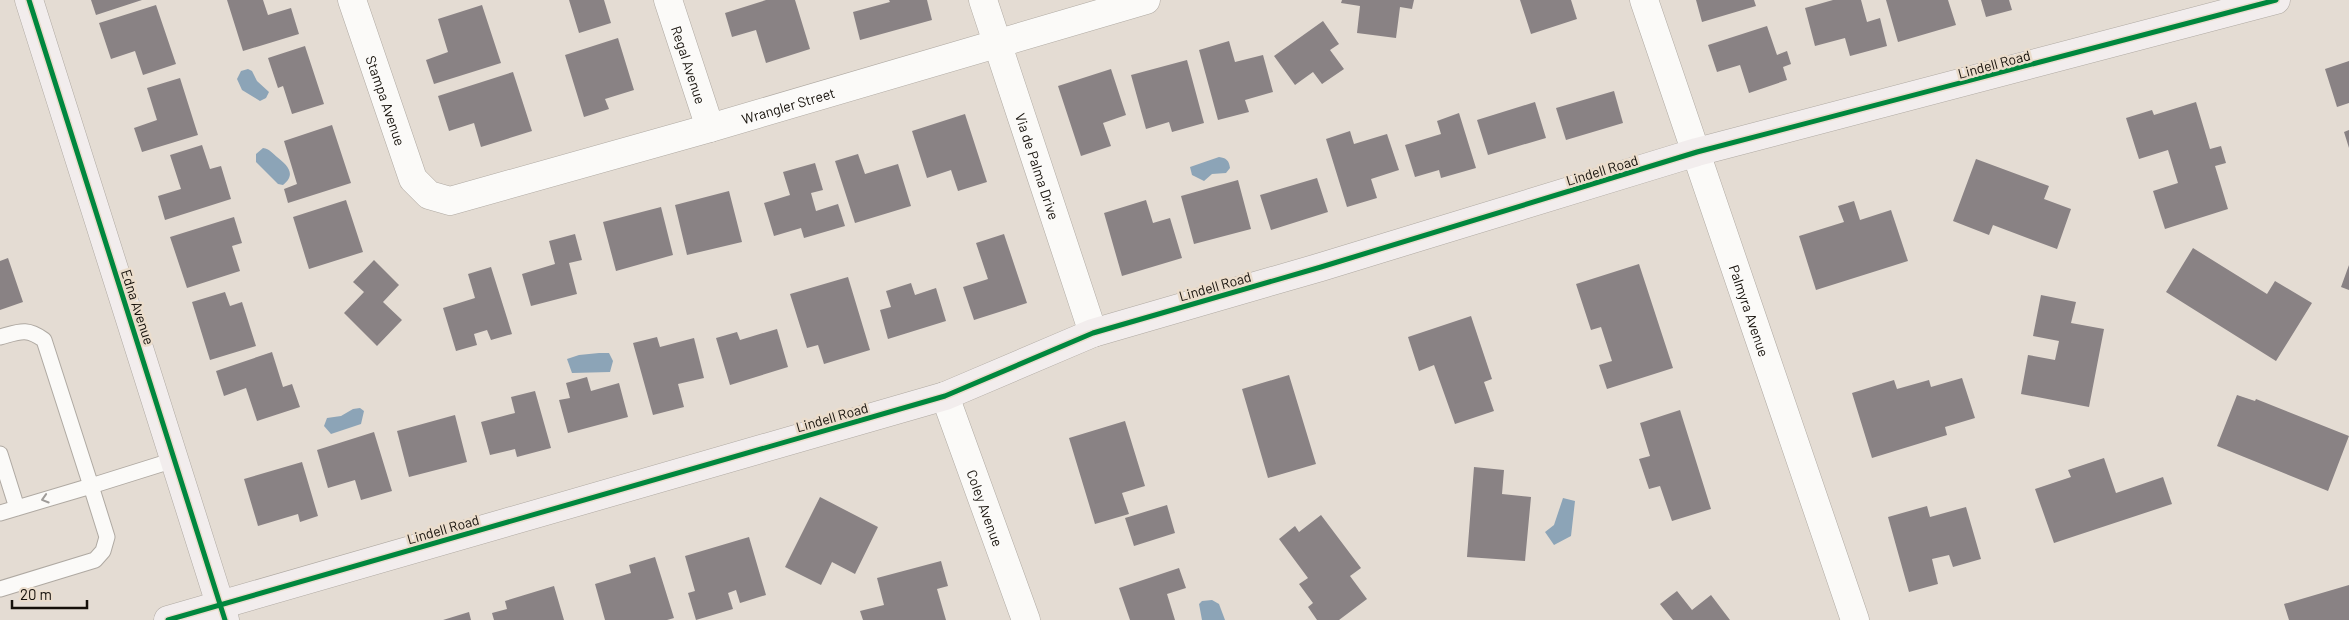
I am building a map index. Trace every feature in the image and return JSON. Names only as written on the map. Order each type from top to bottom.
[{"type":"street","name":"Edna Avenue","points":[[29,0],[223,612]]},
{"type":"street","name":"Stampa Avenue","points":[[352,0],[413,179],[429,195]]},
{"type":"street","name":"Regal Avenue","points":[[668,0],[710,128]]},
{"type":"street","name":"Via de Palma Drive","points":[[983,0],[1094,333]]},
{"type":"street","name":"Wrangler Street","points":[[429,195],[450,201],[710,128],[1146,0]]},
{"type":"street","name":"Palmyra Avenue","points":[[1644,0],[1855,620]]},
{"type":"street","name":"Lindell Road","points":[[168,620],[223,612],[945,396],[1094,333],[1321,267],[1697,152],[2276,0]]},
{"type":"street","name":"Coley Avenue","points":[[945,396],[1026,620]]},
{"type":"lane","points":[[0,338],[25,331],[34,333],[44,340],[107,537],[103,551],[94,560],[0,589]]},
{"type":"lane","points":[[0,454],[17,508]]},
{"type":"lane","points":[[0,513],[174,460]]},
{"type":"water","points":[[248,69],[252,71],[257,81],[269,92],[266,98],[260,101],[242,90],[237,79],[241,71]]},
{"type":"water","points":[[263,148],[271,151],[287,166],[290,173],[283,185],[278,184],[256,162],[256,154]]},
{"type":"water","points":[[1219,157],[1229,163],[1230,168],[1226,173],[1212,174],[1204,181],[1192,175],[1190,167]]},
{"type":"water","points":[[609,353],[613,361],[610,372],[572,373],[567,359],[579,355]]},
{"type":"water","points":[[360,408],[364,411],[361,424],[331,434],[324,426],[327,418],[341,416],[353,409]]},
{"type":"water","points":[[1563,498],[1575,501],[1571,536],[1554,545],[1545,532],[1554,525]]},
{"type":"water","points":[[1212,600],[1219,604],[1225,620],[1202,620],[1199,604],[1202,601]]},
{"type":"building","points":[[91,0],[142,0],[96,15]]},
{"type":"building","points":[[227,0],[263,0],[268,15],[291,8],[299,34],[243,51]]},
{"type":"building","points":[[569,0],[604,0],[611,23],[579,33]]},
{"type":"building","points":[[766,0],[795,0],[810,49],[766,63],[756,30],[732,37],[725,13]]},
{"type":"building","points":[[889,0],[927,0],[932,20],[860,40],[853,12],[890,2]]},
{"type":"building","points":[[1342,0],[1414,0],[1412,9],[1400,7],[1396,38],[1357,33],[1360,6],[1341,3]]},
{"type":"building","points":[[1520,0],[1571,0],[1577,19],[1531,34]]},
{"type":"building","points":[[1696,0],[1754,0],[1756,6],[1702,22]]},
{"type":"building","points":[[1833,0],[1861,0],[1867,22],[1880,18],[1887,46],[1850,56],[1845,38],[1815,46],[1805,8]]},
{"type":"building","points":[[1886,0],[1948,0],[1956,25],[1898,42]]},
{"type":"building","points":[[1981,0],[2009,0],[2012,10],[1986,17]]},
{"type":"building","points":[[156,5],[176,64],[143,75],[135,51],[111,59],[99,23]]},
{"type":"building","points":[[482,5],[501,63],[434,84],[426,60],[448,52],[438,19]]},
{"type":"building","points":[[1323,21],[1339,44],[1330,50],[1344,69],[1322,84],[1313,72],[1295,85],[1274,56]]},
{"type":"building","points":[[1767,26],[1777,55],[1787,51],[1791,64],[1783,67],[1787,80],[1749,93],[1740,65],[1717,72],[1708,45]]},
{"type":"building","points":[[618,38],[634,90],[605,99],[609,109],[584,117],[565,55]]},
{"type":"building","points":[[1229,41],[1235,62],[1263,55],[1273,92],[1245,100],[1249,112],[1218,120],[1199,50]]},
{"type":"building","points":[[305,46],[324,104],[292,114],[283,86],[278,88],[268,58]]},
{"type":"building","points":[[1187,60],[1204,123],[1172,132],[1169,122],[1146,129],[1131,75]]},
{"type":"building","points":[[2349,61],[2349,103],[2337,107],[2325,69]]},
{"type":"building","points":[[1111,69],[1126,115],[1103,123],[1111,146],[1081,156],[1058,86]]},
{"type":"building","points":[[513,72],[532,131],[481,147],[474,123],[449,131],[438,96]]},
{"type":"building","points":[[180,78],[198,135],[142,152],[134,128],[157,120],[147,88]]},
{"type":"building","points":[[1614,91],[1623,123],[1566,140],[1556,108]]},
{"type":"building","points":[[1535,102],[1546,138],[1488,155],[1477,120]]},
{"type":"building","points":[[2196,102],[2210,149],[2221,146],[2226,163],[2215,166],[2228,209],[2165,229],[2153,191],[2178,183],[2168,150],[2139,159],[2126,118],[2152,110],[2154,115]]},
{"type":"building","points":[[1459,113],[1476,168],[1441,178],[1439,170],[1415,177],[1405,145],[1441,134],[1437,121]]},
{"type":"building","points":[[965,114],[987,182],[958,191],[951,170],[927,178],[912,131]]},
{"type":"building","points":[[332,125],[351,183],[288,203],[284,189],[297,184],[284,141]]},
{"type":"building","points":[[2349,130],[2349,148],[2344,132]]},
{"type":"building","points":[[1350,131],[1354,144],[1387,134],[1399,170],[1371,179],[1377,198],[1347,207],[1326,139]]},
{"type":"building","points":[[202,145],[210,169],[221,166],[231,199],[165,220],[158,196],[181,189],[170,155]]},
{"type":"building","points":[[858,154],[865,174],[898,164],[911,206],[855,223],[835,161]]},
{"type":"building","points":[[1976,159],[2049,186],[2044,199],[2071,209],[2057,249],[1993,225],[1989,235],[1953,221]]},
{"type":"building","points":[[815,163],[823,190],[811,193],[816,211],[838,204],[845,226],[804,238],[801,228],[774,236],[764,203],[790,195],[783,172]]},
{"type":"building","points":[[1317,178],[1328,212],[1271,230],[1260,195]]},
{"type":"building","points":[[1238,180],[1251,229],[1194,244],[1181,196]]},
{"type":"building","points":[[729,191],[742,242],[687,255],[675,205]]},
{"type":"building","points":[[346,200],[363,252],[309,269],[293,217]]},
{"type":"building","points":[[1146,200],[1153,223],[1170,218],[1182,258],[1122,276],[1104,213]]},
{"type":"building","points":[[1854,201],[1860,220],[1891,210],[1908,261],[1816,290],[1799,236],[1844,222],[1838,206]]},
{"type":"building","points":[[661,207],[673,255],[616,271],[603,222]]},
{"type":"building","points":[[234,217],[242,243],[232,246],[240,271],[187,288],[170,237]]},
{"type":"building","points":[[575,234],[582,260],[569,263],[577,294],[531,306],[522,274],[555,264],[549,241]]},
{"type":"building","points":[[1004,234],[1027,303],[974,320],[963,287],[988,279],[976,243]]},
{"type":"building","points":[[2193,248],[2267,294],[2275,281],[2312,303],[2276,361],[2166,292]]},
{"type":"building","points":[[8,258],[23,302],[0,310],[0,261]]},
{"type":"building","points":[[374,260],[399,285],[383,302],[402,320],[377,346],[344,313],[364,292],[353,282]]},
{"type":"building","points":[[1639,264],[1673,368],[1607,389],[1599,365],[1612,361],[1601,327],[1591,330],[1576,284]]},
{"type":"building","points":[[2349,265],[2349,290],[2341,287]]},
{"type":"building","points":[[491,267],[512,334],[491,340],[487,330],[474,334],[477,345],[456,351],[443,308],[475,298],[468,274]]},
{"type":"building","points":[[848,277],[870,350],[824,364],[818,345],[807,348],[790,294]]},
{"type":"building","points":[[911,283],[915,295],[936,288],[946,321],[888,339],[880,310],[891,307],[886,291]]},
{"type":"building","points":[[225,292],[230,306],[242,302],[256,346],[210,360],[192,302]]},
{"type":"building","points":[[2041,295],[2076,302],[2071,323],[2104,329],[2089,407],[2021,394],[2028,355],[2055,360],[2059,341],[2033,336]]},
{"type":"building","points":[[1471,316],[1492,379],[1484,382],[1494,411],[1455,424],[1434,365],[1419,371],[1408,337]]},
{"type":"building","points":[[777,329],[788,367],[730,385],[716,338],[737,332],[740,340]]},
{"type":"building","points":[[657,337],[660,347],[694,338],[704,378],[678,384],[684,407],[653,415],[633,343]]},
{"type":"building","points":[[272,352],[283,387],[292,384],[300,407],[257,421],[246,388],[224,396],[216,371]]},
{"type":"building","points":[[1289,375],[1316,464],[1268,478],[1242,389]]},
{"type":"building","points":[[587,377],[591,391],[619,383],[628,417],[568,433],[559,400],[570,398],[566,383]]},
{"type":"building","points":[[1962,378],[1975,418],[1945,427],[1947,435],[1872,458],[1852,393],[1894,380],[1897,389],[1929,380],[1931,387]]},
{"type":"building","points":[[535,391],[551,448],[517,457],[515,449],[490,455],[481,422],[515,413],[511,397]]},
{"type":"building","points":[[2237,395],[2255,401],[2256,399],[2349,436],[2328,491],[2217,446]]},
{"type":"building","points":[[1680,410],[1711,509],[1672,521],[1660,486],[1649,489],[1639,459],[1650,456],[1640,423]]},
{"type":"building","points":[[455,415],[467,462],[409,477],[397,431]]},
{"type":"building","points":[[1125,421],[1145,486],[1122,493],[1129,514],[1095,524],[1069,438]]},
{"type":"building","points":[[374,432],[392,491],[361,500],[355,480],[328,488],[317,450]]},
{"type":"building","points":[[2104,458],[2116,493],[2163,477],[2172,504],[2054,543],[2035,489],[2071,477],[2068,470]]},
{"type":"building","points":[[302,462],[318,516],[300,522],[298,514],[258,526],[244,479]]},
{"type":"building","points":[[1474,467],[1504,470],[1502,494],[1531,497],[1525,561],[1467,557]]},
{"type":"building","points":[[820,497],[878,527],[855,574],[832,562],[821,585],[785,567]]},
{"type":"building","points":[[1167,505],[1175,533],[1134,546],[1125,518]]},
{"type":"building","points":[[1927,506],[1930,517],[1966,507],[1981,559],[1953,567],[1949,555],[1932,559],[1938,584],[1909,592],[1888,517]]},
{"type":"building","points":[[1321,515],[1361,568],[1350,576],[1367,599],[1339,620],[1317,620],[1308,607],[1313,603],[1299,584],[1308,578],[1279,539],[1295,526],[1299,532]]},
{"type":"building","points":[[749,537],[766,595],[740,603],[736,590],[728,593],[733,609],[696,620],[688,593],[695,591],[685,556]]},
{"type":"building","points":[[655,557],[674,618],[667,620],[605,620],[595,584],[631,573],[629,565]]},
{"type":"building","points":[[941,561],[948,586],[937,589],[946,620],[863,620],[860,611],[884,605],[877,578]]},
{"type":"building","points":[[1179,568],[1186,588],[1167,594],[1175,620],[1130,620],[1119,588]]},
{"type":"building","points":[[2349,585],[2349,620],[2289,620],[2284,604]]},
{"type":"building","points":[[554,586],[564,620],[494,620],[492,613],[507,609],[505,601]]},
{"type":"building","points":[[1677,591],[1692,610],[1711,595],[1730,620],[1673,620],[1660,604]]},
{"type":"building","points":[[469,612],[471,620],[443,620]]},
{"type":"cycle path","points":[[29,0],[225,620]]},
{"type":"cycle path","points":[[168,620],[945,396],[1093,333],[1321,267],[1697,152],[2276,0]]}]
